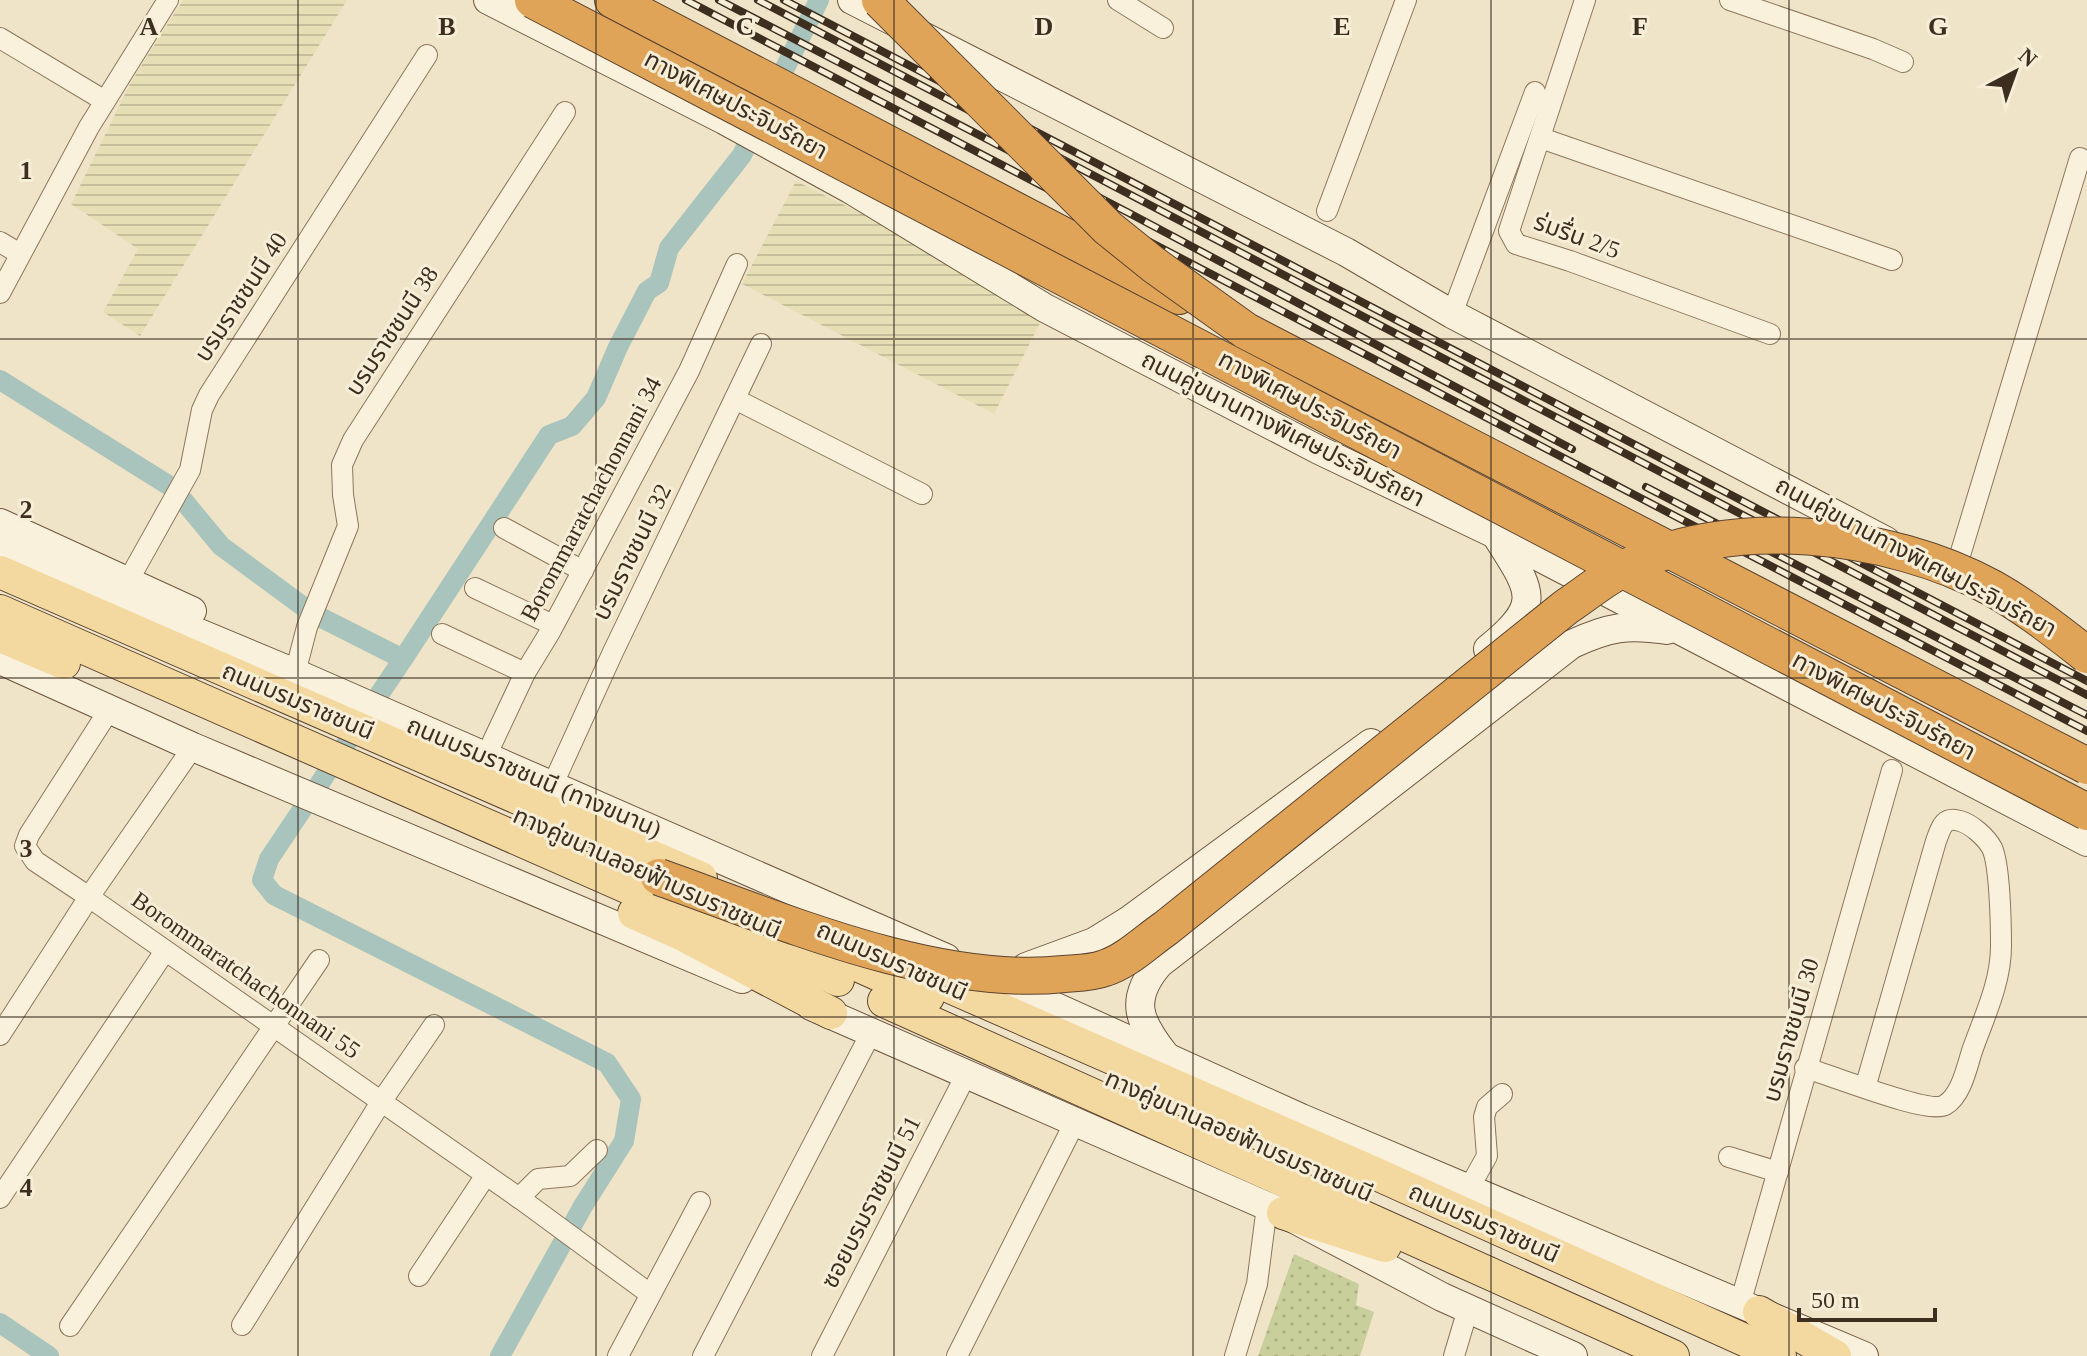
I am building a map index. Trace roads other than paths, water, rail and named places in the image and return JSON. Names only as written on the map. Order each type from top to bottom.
[{"type":"highway","name":"ทางพิเศษประจิมรัถยา","points":[[533,0],[2087,812]]},
{"type":"highway","name":"ทางพิเศษประจิมรัถยา","points":[[613,0],[2087,766]]},
{"type":"highway","points":[[867,3],[1108,228],[1246,331]]},
{"type":"highway","points":[[659,877],[800,927],[946,969],[1037,977],[1110,967],[1166,928],[1566,607],[1622,569],[1686,545],[1739,538],[1797,536],[1859,542],[1898,550],[1944,566],[1991,588],[2033,613],[2087,655]]},
{"type":"main road","name":"ถนนคู่ขนานทางพิเศษประจิมรัถยา","points":[[488,0],[793,158],[897,217],[1045,308],[1319,450],[1495,534],[2087,842]]},
{"type":"main road","name":"ถนนคู่ขนานทางพิเศษประจิมรัถยา","points":[[867,3],[1346,252],[1452,314],[2087,646]]},
{"type":"main road","points":[[0,523],[216,624],[359,714]]},
{"type":"main road","points":[[986,975],[1035,965],[1094,942],[1128,921],[1390,728],[1512,630],[1527,605],[1528,592],[1523,577],[1495,534]]},
{"type":"main road","points":[[0,550],[295,673]]},
{"type":"main road","name":"ถนนบรมราชชนนี","points":[[0,572],[359,714],[1129,1065],[1780,1356]]},
{"type":"main road","name":"ทางคู่ขนานลอยฟ้าบรมราชชนนี","points":[[0,590],[659,877],[1730,1356]]},
{"type":"main road","points":[[1527,605],[1544,597],[1561,597],[1582,610],[1587,622],[1587,637]]},
{"type":"main road","name":"ทางคู่ขนานลอยฟ้าบรมราชชนนี","points":[[0,611],[727,930],[1673,1356]]},
{"type":"main road","points":[[1682,632],[1620,626],[1572,644],[1159,964],[1146,979],[1140,999],[1140,1016],[1148,1034],[1175,1060],[1468,1190],[1864,1356]]},
{"type":"main road","points":[[0,636],[308,782],[685,936],[831,1013],[1275,1210],[1468,1309],[1573,1356]]},
{"type":"main road","points":[[0,660],[193,747]]},
{"type":"main road","points":[[0,674],[133,730],[308,782]]},
{"type":"main road","name":"ถนนบรมราชชนนี (ทางขนาน)","points":[[392,729],[486,756],[846,913]]},
{"type":"main road","name":"ถนนบรมราชชนนี","points":[[846,913],[1175,1060]]},
{"type":"main road","points":[[1094,942],[1091,953],[1095,968],[1110,980],[1136,983],[1146,979]]},
{"type":"main road","points":[[1129,1065],[1175,1060]]},
{"type":"main road","points":[[1275,1210],[1454,1268],[1650,1356]]},
{"type":"main road","points":[[1749,1308],[1835,1356]]},
{"type":"street","points":[[0,293],[105,101],[168,0]]},
{"type":"street","points":[[1118,0],[1163,28]]},
{"type":"street","points":[[1327,211],[1406,0]]},
{"type":"street","name":"ร่มรื่น 2/5","points":[[1585,0],[1509,231],[1516,244],[1770,334]]},
{"type":"street","points":[[1730,0],[1903,62]]},
{"type":"street","points":[[0,38],[105,101]]},
{"type":"street","name":"บรมราชชนนี 40","points":[[128,581],[186,477],[202,410],[209,395],[427,55]]},
{"type":"street","points":[[1452,314],[1535,92]]},
{"type":"street","name":"บรมราชชนนี 38","points":[[295,673],[307,627],[348,526],[342,465],[353,440],[565,112]]},
{"type":"street","points":[[1541,138],[1892,260]]},
{"type":"street","points":[[1954,575],[2080,158]]},
{"type":"street","points":[[0,242],[20,254]]},
{"type":"street","name":"Borommaratchachonnani 34","points":[[486,756],[525,673],[689,371],[737,264]]},
{"type":"street","name":"บรมราชชนนี 32","points":[[553,784],[761,344]]},
{"type":"street","points":[[735,399],[922,494]]},
{"type":"street","points":[[504,528],[583,571]]},
{"type":"street","points":[[475,588],[553,625]]},
{"type":"street","points":[[442,634],[525,673]]},
{"type":"street","name":"Borommaratchachonnani 55","points":[[104,718],[29,835],[25,846],[35,861],[646,1290]]},
{"type":"street","points":[[0,1035],[89,897],[193,747]]},
{"type":"street","name":"บรมราชชนนี 30","points":[[1749,1308],[1778,1172],[1805,1068],[1892,770]]},
{"type":"street","points":[[1805,1068],[1865,1088],[1925,1106],[1949,1104],[1969,1062],[1998,976],[2001,946],[1992,849],[1984,838],[1961,821],[1948,820],[1943,823],[1936,841],[1865,1088]]},
{"type":"street","points":[[0,1198],[165,951]]},
{"type":"street","points":[[70,1326],[319,960]]},
{"type":"street","points":[[242,1325],[381,1102],[434,1025]]},
{"type":"street","points":[[703,1356],[872,1031]]},
{"type":"street","name":"ซอยบรมราชชนนี 51","points":[[822,1356],[967,1073]]},
{"type":"street","points":[[1468,1190],[1487,1156],[1484,1117],[1487,1107],[1502,1094]]},
{"type":"street","points":[[957,1356],[1075,1122]]},
{"type":"street","points":[[520,1199],[538,1179],[570,1176],[597,1150]]},
{"type":"street","points":[[1729,1157],[1778,1172]]},
{"type":"street","points":[[419,1276],[486,1175]]},
{"type":"street","points":[[618,1356],[646,1290],[700,1202]]},
{"type":"street","points":[[1235,1356],[1275,1210]]},
{"type":"street","points":[[1454,1356],[1468,1309]]},
{"type":"waterway","points":[[772,94],[819,0]]},
{"type":"waterway","points":[[403,659],[549,435],[572,426],[596,398],[647,291],[659,283],[669,248],[742,155],[756,126]]},
{"type":"waterway","points":[[0,380],[173,488],[221,546],[312,613],[403,659],[269,859],[262,880],[274,895],[607,1063],[631,1099],[624,1141],[583,1206],[500,1356]]},
{"type":"waterway","points":[[0,1323],[49,1356]]},
{"type":"railway","points":[[686,0],[2087,731]]},
{"type":"railway","points":[[719,0],[1129,213],[1572,449]]},
{"type":"railway","points":[[758,0],[2087,695]]},
{"type":"railway","points":[[784,0],[2087,681]]},
{"type":"railway","points":[[1646,487],[2087,715]]}]
